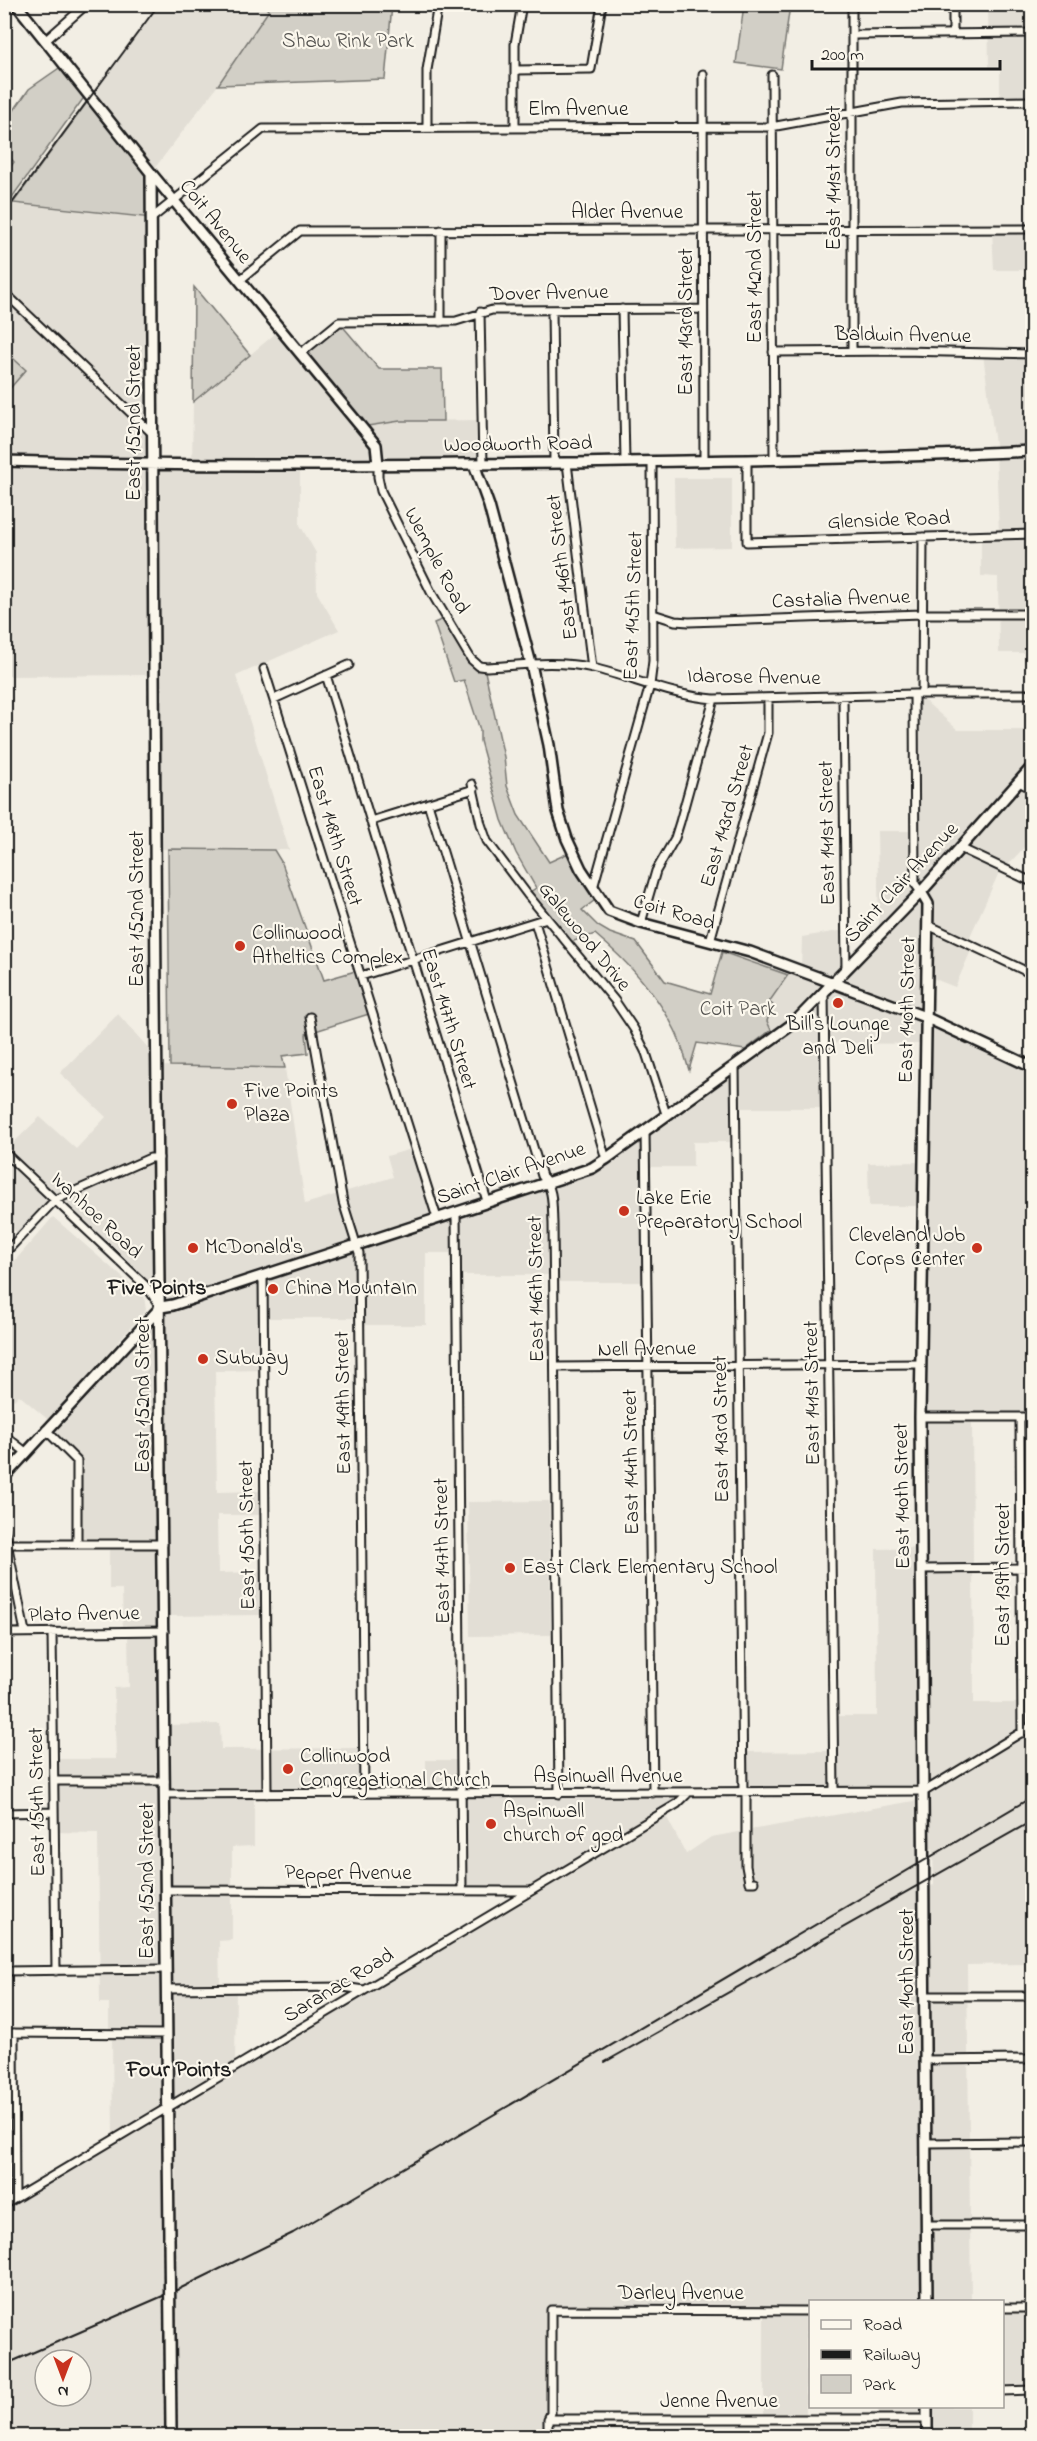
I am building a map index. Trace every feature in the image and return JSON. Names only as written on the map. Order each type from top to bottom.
[{"type":"street","name":"Coit Avenue","points":[[16,4],[151,173],[376,445],[378,464]]},
{"type":"street","points":[[45,41],[87,4]]},
{"type":"street","points":[[427,128],[427,70],[438,4]]},
{"type":"street","points":[[515,127],[515,44],[522,4]]},
{"type":"street","points":[[515,70],[591,69],[602,4]]},
{"type":"street","name":"East 141st Street","points":[[852,4],[852,351]]},
{"type":"street","points":[[953,4],[953,34]]},
{"type":"street","points":[[852,35],[1032,33]]},
{"type":"street","name":"East 143rd Street","points":[[703,74],[704,461]]},
{"type":"street","name":"East 142nd Street","points":[[772,75],[774,459]]},
{"type":"street","name":"Elm Avenue","points":[[152,218],[263,129],[771,127],[902,103],[1032,101]]},
{"type":"street","name":"East 152nd Street","points":[[151,173],[171,2433]]},
{"type":"street","name":"Alder Avenue","points":[[240,280],[300,231],[1032,229]]},
{"type":"street","points":[[441,230],[441,322]]},
{"type":"street","points":[[4,292],[154,435]]},
{"type":"street","points":[[622,309],[625,462]]},
{"type":"street","name":"Dover Avenue","points":[[301,353],[339,322],[456,321],[492,310],[703,309]]},
{"type":"street","points":[[552,310],[554,463]]},
{"type":"street","points":[[478,464],[480,312]]},
{"type":"street","name":"Baldwin Avenue","points":[[773,352],[1032,354]]},
{"type":"street","name":"Woodworth Road","points":[[4,461],[153,466],[478,464],[747,460],[1032,451]]},
{"type":"street","name":"Glenside Road","points":[[747,460],[747,542],[1032,534]]},
{"type":"street","name":"East 145th Street","points":[[593,888],[650,685],[653,614],[652,462]]},
{"type":"street","name":"East 146th Street","points":[[567,463],[592,668]]},
{"type":"street","name":"Wemple Road","points":[[378,464],[381,491],[431,592],[471,659],[479,666]]},
{"type":"street","name":"Coit Road","points":[[478,464],[531,664],[549,745],[558,811],[567,839],[593,888],[609,910],[641,923],[750,952],[925,1017],[1032,1067]]},
{"type":"street","name":"East 140th Street","points":[[923,537],[915,884],[928,904],[920,1417],[925,1791],[927,2300]]},
{"type":"street","name":"Castalia Avenue","points":[[653,614],[675,621],[688,622],[922,614],[1032,614]]},
{"type":"street","name":"Idarose Avenue","points":[[479,666],[566,664],[592,668],[688,697],[714,699],[1032,694]]},
{"type":"street","points":[[274,699],[349,665]]},
{"type":"street","name":"East 148th Street","points":[[264,669],[437,1218]]},
{"type":"street","name":"East 147th Street","points":[[326,675],[487,1201]]},
{"type":"street","name":"East 141st Street","points":[[843,696],[846,970]]},
{"type":"street","points":[[641,923],[656,871],[675,838],[714,699]]},
{"type":"street","name":"East 143rd Street","points":[[710,942],[768,733],[768,699]]},
{"type":"street","name":"Saint Clair Avenue","points":[[161,1307],[592,1168],[794,1023],[921,892],[1032,767]]},
{"type":"street","points":[[1019,782],[1032,789]]},
{"type":"street","name":"Galewood Drive","points":[[428,803],[473,787],[481,824],[487,841],[496,855],[615,1001],[634,1029],[646,1053],[666,1114]]},
{"type":"street","points":[[371,821],[428,803]]},
{"type":"street","name":"East 146th Street","points":[[428,803],[541,1174],[551,1190],[559,1794]]},
{"type":"street","points":[[960,848],[1032,882]]},
{"type":"street","points":[[361,976],[547,918]]},
{"type":"street","points":[[535,922],[606,1159]]},
{"type":"street","points":[[928,925],[1032,974]]},
{"type":"street","name":"East 141st Street","points":[[824,994],[834,1791]]},
{"type":"street","name":"East 149th Street","points":[[310,1017],[343,1202],[359,1253],[364,1793]]},
{"type":"street","name":"East 143rd Street","points":[[735,1066],[746,1866],[749,1881],[754,1882]]},
{"type":"street","name":"East 144th Street","points":[[645,1130],[653,1793]]},
{"type":"street","name":"Ivanhoe Road","points":[[4,1152],[147,1287],[161,1307]]},
{"type":"street","points":[[4,1254],[56,1200],[150,1158],[159,1158]]},
{"type":"street","name":"East 147th Street","points":[[456,1212],[462,1890]]},
{"type":"street","name":"East 150th Street","points":[[263,1275],[267,1794]]},
{"type":"street","points":[[4,1477],[161,1307]]},
{"type":"street","name":"Nell Avenue","points":[[555,1367],[921,1364]]},
{"type":"street","points":[[920,1417],[1032,1417]]},
{"type":"street","name":"East 139th Street","points":[[1020,1417],[1022,1733]]},
{"type":"street","points":[[46,1430],[77,1461],[77,1544]]},
{"type":"street","points":[[4,1435],[27,1453]]},
{"type":"street","points":[[4,1528],[25,1632]]},
{"type":"street","points":[[8,1544],[163,1544]]},
{"type":"street","points":[[922,1569],[1032,1568]]},
{"type":"street","name":"Plato Avenue","points":[[4,1633],[164,1631]]},
{"type":"street","name":"East 154th Street","points":[[52,1632],[56,1971]]},
{"type":"street","points":[[925,1791],[1032,1726]]},
{"type":"street","points":[[54,1781],[165,1781]]},
{"type":"street","name":"Aspinwall Avenue","points":[[165,1794],[925,1791]]},
{"type":"street","name":"Saranac Road","points":[[4,2205],[677,1804],[688,1793]]},
{"type":"street","points":[[4,1813],[54,1812]]},
{"type":"street","name":"Pepper Avenue","points":[[166,1890],[531,1891]]},
{"type":"street","points":[[4,1971],[166,1969]]},
{"type":"street","points":[[166,1989],[344,1987],[364,1990]]},
{"type":"street","points":[[926,1996],[1032,1996]]},
{"type":"street","points":[[4,2033],[167,2034]]},
{"type":"street","points":[[14,2033],[15,2198]]},
{"type":"street","points":[[926,2060],[1032,2059]]},
{"type":"street","points":[[927,2143],[1032,2142]]},
{"type":"street","points":[[927,2225],[1032,2225]]},
{"type":"street","points":[[1004,2308],[1032,2308]]},
{"type":"street","name":"Darley Avenue","points":[[548,2419],[551,2413],[551,2310],[809,2310]]},
{"type":"street","points":[[1004,2391],[1032,2390]]},
{"type":"street","points":[[927,2408],[927,2436]]},
{"type":"street","points":[[548,2419],[548,2436]]},
{"type":"street","name":"Jenne Avenue","points":[[548,2419],[927,2419]]},
{"type":"shaded area","points":[[265,4],[269,9],[218,85],[151,173],[91,97],[159,5]]},
{"type":"shaded area","points":[[988,5],[1032,5],[1032,101],[1000,102],[1000,68],[989,68]]},
{"type":"shaded area","points":[[13,203],[152,218],[154,466],[192,466],[193,402],[281,329],[361,427],[400,421],[482,420],[483,464],[300,465],[300,525],[316,553],[317,593],[339,630],[236,676],[289,850],[155,849],[154,675],[5,676],[4,394],[26,370],[5,350],[5,214]]},
{"type":"shaded area","points":[[992,229],[1032,229],[1032,270],[994,270]]},
{"type":"shaded area","points":[[983,354],[1032,354],[1032,653],[999,653],[998,577],[981,576],[981,535],[999,534],[996,452]]},
{"type":"shaded area","points":[[674,478],[732,478],[732,547],[675,548]]},
{"type":"shaded area","points":[[917,694],[958,730],[1032,730],[1032,839],[1004,869],[1001,868],[967,943],[973,946],[955,987],[927,976],[925,1017],[1032,1067],[1032,1417],[972,1417],[974,1703],[1022,1703],[1022,1732],[1032,1726],[1032,1964],[967,1965],[971,2300],[809,2300],[809,2311],[806,2311],[806,2419],[764,2419],[764,2310],[552,2310],[550,2436],[172,2436],[177,2167],[168,2170],[171,2436],[5,2436],[4,2268],[9,2265],[5,2255],[5,2182],[15,2182],[15,2197],[113,2142],[112,2033],[109,2033],[109,2003],[100,2003],[98,1833],[54,1832],[54,1759],[116,1759],[114,1688],[129,1687],[128,1632],[123,1631],[122,1589],[109,1589],[109,1544],[77,1544],[77,1461],[46,1430],[52,1423],[19,1395],[14,1400],[5,1392],[5,1272],[53,1217],[144,1296],[146,1310],[67,1399],[71,1403],[161,1307],[147,1287],[56,1201],[21,1236],[5,1222],[4,1152],[40,1117],[76,1149],[106,1117],[60,1073],[118,1014],[157,1058],[157,1066],[285,1068],[305,1204],[393,1177],[387,1156],[415,1148],[437,1218],[592,1168],[776,1036],[767,1021],[768,1002],[792,968],[801,971],[802,937],[845,930],[845,969],[879,935],[877,831],[915,831]],"holes":[[[825,1043],[924,1044],[923,1162],[868,1163],[869,1206],[922,1206],[922,1548],[876,1549],[877,1716],[833,1716],[833,1751],[743,1752],[743,1792],[925,1792],[925,1853],[933,1848],[934,1884],[925,1891],[919,1800],[711,1837],[686,1854],[664,1812],[688,1793],[461,1793],[462,1890],[530,1891],[235,2066],[236,1988],[220,1988],[219,1941],[232,1940],[232,1847],[254,1846],[254,1794],[364,1793],[364,1748],[221,1749],[220,1724],[165,1725],[164,1616],[266,1615],[265,1572],[218,1573],[217,1515],[265,1515],[264,1491],[217,1492],[215,1371],[263,1370],[263,1318],[359,1318],[360,1325],[426,1325],[426,1253],[456,1253],[456,1275],[553,1275],[554,1282],[647,1282],[646,1167],[693,1167],[693,1142],[736,1142],[736,1108],[825,1108]]]},
{"type":"shaded area","points":[[4,1435],[27,1453],[4,1477]]},
{"type":"shaded area","name":"East Clark Elementary School","points":[[549,1501],[551,1635],[470,1636],[468,1502]]},
{"type":"shaded area","points":[[426,1760],[461,1760],[461,1793],[426,1793]]},
{"type":"shaded area","points":[[1004,2308],[1032,2308],[1032,2390],[1004,2391]]},
{"type":"shaded area","points":[[878,2408],[969,2408],[969,2436],[878,2436]]},
{"type":"green space","name":"Shaw Rink Park","points":[[265,5],[392,5],[385,79],[218,85],[269,10]]},
{"type":"green space","points":[[744,5],[790,5],[781,69],[736,63]]},
{"type":"green space","points":[[65,64],[88,92],[5,207],[5,174],[14,162],[5,152],[5,123],[29,89]]},
{"type":"green space","points":[[91,97],[151,173],[152,218],[13,203]]},
{"type":"green space","points":[[194,287],[250,355],[193,402]]},
{"type":"green space","points":[[339,322],[379,369],[442,369],[443,421],[400,421],[361,427],[301,353]]},
{"type":"green space","points":[[4,350],[26,370],[5,394],[4,394]]},
{"type":"green space","name":"Coit Park","points":[[446,618],[471,659],[484,667],[504,757],[507,786],[518,815],[549,862],[573,851],[599,897],[582,910],[598,926],[636,942],[665,981],[710,994],[722,952],[788,975],[769,1002],[773,1005],[767,1021],[771,1030],[745,1050],[697,1043],[689,1070],[679,1039],[667,1016],[650,990],[629,966],[595,934],[568,943],[527,894],[536,888],[516,853],[502,820],[480,741],[480,730],[464,680],[454,682],[434,623]]},
{"type":"green space","name":"Collinwood Atheltics Complex","points":[[168,849],[274,850],[282,863],[324,980],[359,970],[372,1013],[306,1034],[308,1053],[282,1056],[285,1068],[170,1066]]},
{"type":"green space","points":[[1032,2431],[1032,2436],[969,2436],[969,2432]]},
{"type":"railway","points":[[4,214],[159,4]]},
{"type":"railway","points":[[4,2365],[179,2289],[293,2233],[1032,1797]]},
{"type":"railway","points":[[605,2062],[1032,1821]]},
{"type":"place","name":"Collinwood Atheltics Complex","points":[[240,946]]},
{"type":"place","name":"Bill's Lounge and Deli","points":[[838,1003]]},
{"type":"place","name":"Five Points Plaza","points":[[232,1104]]},
{"type":"place","name":"Lake Erie Preparatory School","points":[[624,1211]]},
{"type":"place","name":"McDonald's","points":[[193,1248]]},
{"type":"place","name":"Cleveland Job Corps Center","points":[[977,1248]]},
{"type":"place","name":"China MountaIn","points":[[273,1289]]},
{"type":"place","name":"Subway","points":[[203,1359]]},
{"type":"place","name":"East Clark Elementary School","points":[[510,1568]]},
{"type":"place","name":"Collinwood Congregational Church","points":[[288,1769]]},
{"type":"place","name":"Aspinwall church of god","points":[[491,1824]]},
{"type":"district","name":"Five Points","points":[[157,1289]]},
{"type":"district","name":"Four Points","points":[[179,2071]]}]
